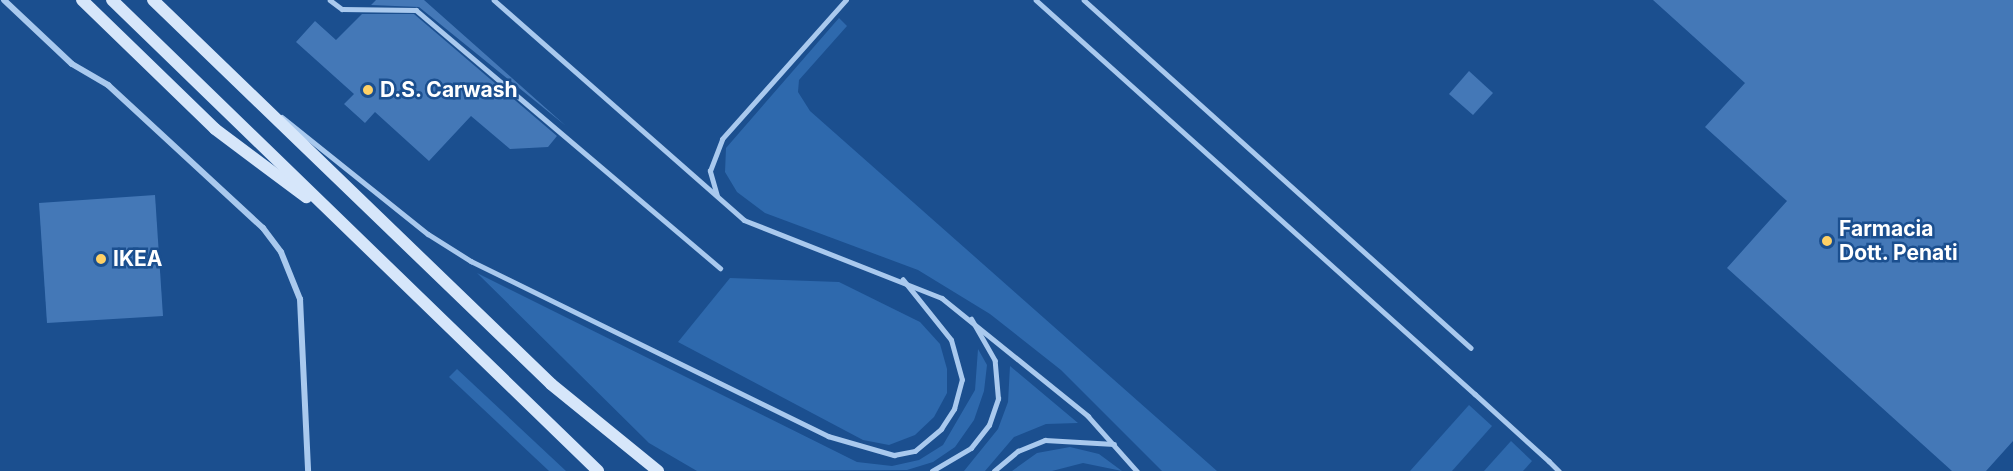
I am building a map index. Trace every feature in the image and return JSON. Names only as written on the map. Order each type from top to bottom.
[{"type":"main road","points":[[82,0],[215,129],[345,225]]},
{"type":"main road","points":[[112,0],[598,471]]},
{"type":"main road","points":[[153,0],[551,384],[658,471]]},
{"type":"street","points":[[4,0],[72,64],[108,85],[264,228],[282,252],[300,299],[308,471]]},
{"type":"lane","points":[[330,0],[342,9],[416,10],[720,268]]},
{"type":"lane","points":[[494,0],[744,220],[776,235],[903,280],[965,313],[1115,444],[1137,471]]},
{"type":"lane","points":[[718,198],[710,171],[722,139],[846,0]]},
{"type":"lane","points":[[1036,0],[1559,471]]},
{"type":"lane","points":[[1084,0],[1471,348]]},
{"type":"lane","points":[[234,78],[428,234],[471,261],[828,436],[894,456],[915,451],[941,429],[954,409],[962,380],[951,340],[903,280]]},
{"type":"lane","points":[[932,471],[976,442],[998,399],[995,361],[965,313]]},
{"type":"lane","points":[[994,471],[1018,451],[1045,441],[1115,444]]},
{"type":"shaded area","points":[[839,18],[847,26],[799,80],[798,92],[810,111],[1217,471],[1162,471],[1061,370],[990,314],[918,270],[765,213],[737,192],[725,172],[726,148]]},
{"type":"shaded area","points":[[477,273],[857,462],[892,466],[919,460],[943,445],[975,390],[978,349],[987,365],[984,391],[974,420],[955,447],[933,462],[907,470],[697,471],[649,443]]},
{"type":"shaded area","points":[[730,278],[839,282],[920,322],[940,344],[947,369],[947,393],[934,417],[915,435],[889,445],[863,440],[678,342]]},
{"type":"shaded area","points":[[1010,366],[1078,423],[1046,424],[1014,437],[985,471],[964,471],[998,429],[1008,402]]},
{"type":"shaded area","points":[[457,369],[566,471],[549,471],[449,377]]},
{"type":"shaded area","points":[[1469,405],[1492,426],[1452,471],[1410,471]]},
{"type":"shaded area","points":[[1511,441],[1532,461],[1523,471],[1484,471]]},
{"type":"shaded area","points":[[1070,447],[1099,454],[1122,471],[1083,463],[1052,471],[1012,471],[1037,453]]},
{"type":"building","points":[[376,0],[424,0],[566,126],[419,7],[371,5]]},
{"type":"building","points":[[1653,0],[2013,0],[2013,441],[1986,471],[1952,471],[1727,268],[1787,201],[1705,127],[1745,83]]},
{"type":"building","points":[[362,14],[414,14],[557,136],[548,147],[510,149],[471,116],[429,161],[375,112],[365,123],[344,104],[354,94],[296,42],[315,21],[336,40]]},
{"type":"building","points":[[1469,71],[1493,93],[1473,115],[1449,94]]},
{"type":"building","name":"IKEA","points":[[155,195],[163,316],[47,323],[39,203]]},
{"type":"place","name":"D.S. Carwash","points":[[368,90]]},
{"type":"place","name":"Farmacia Dott. Penati","points":[[1827,241]]},
{"type":"place","name":"IKEA","points":[[101,259]]}]
